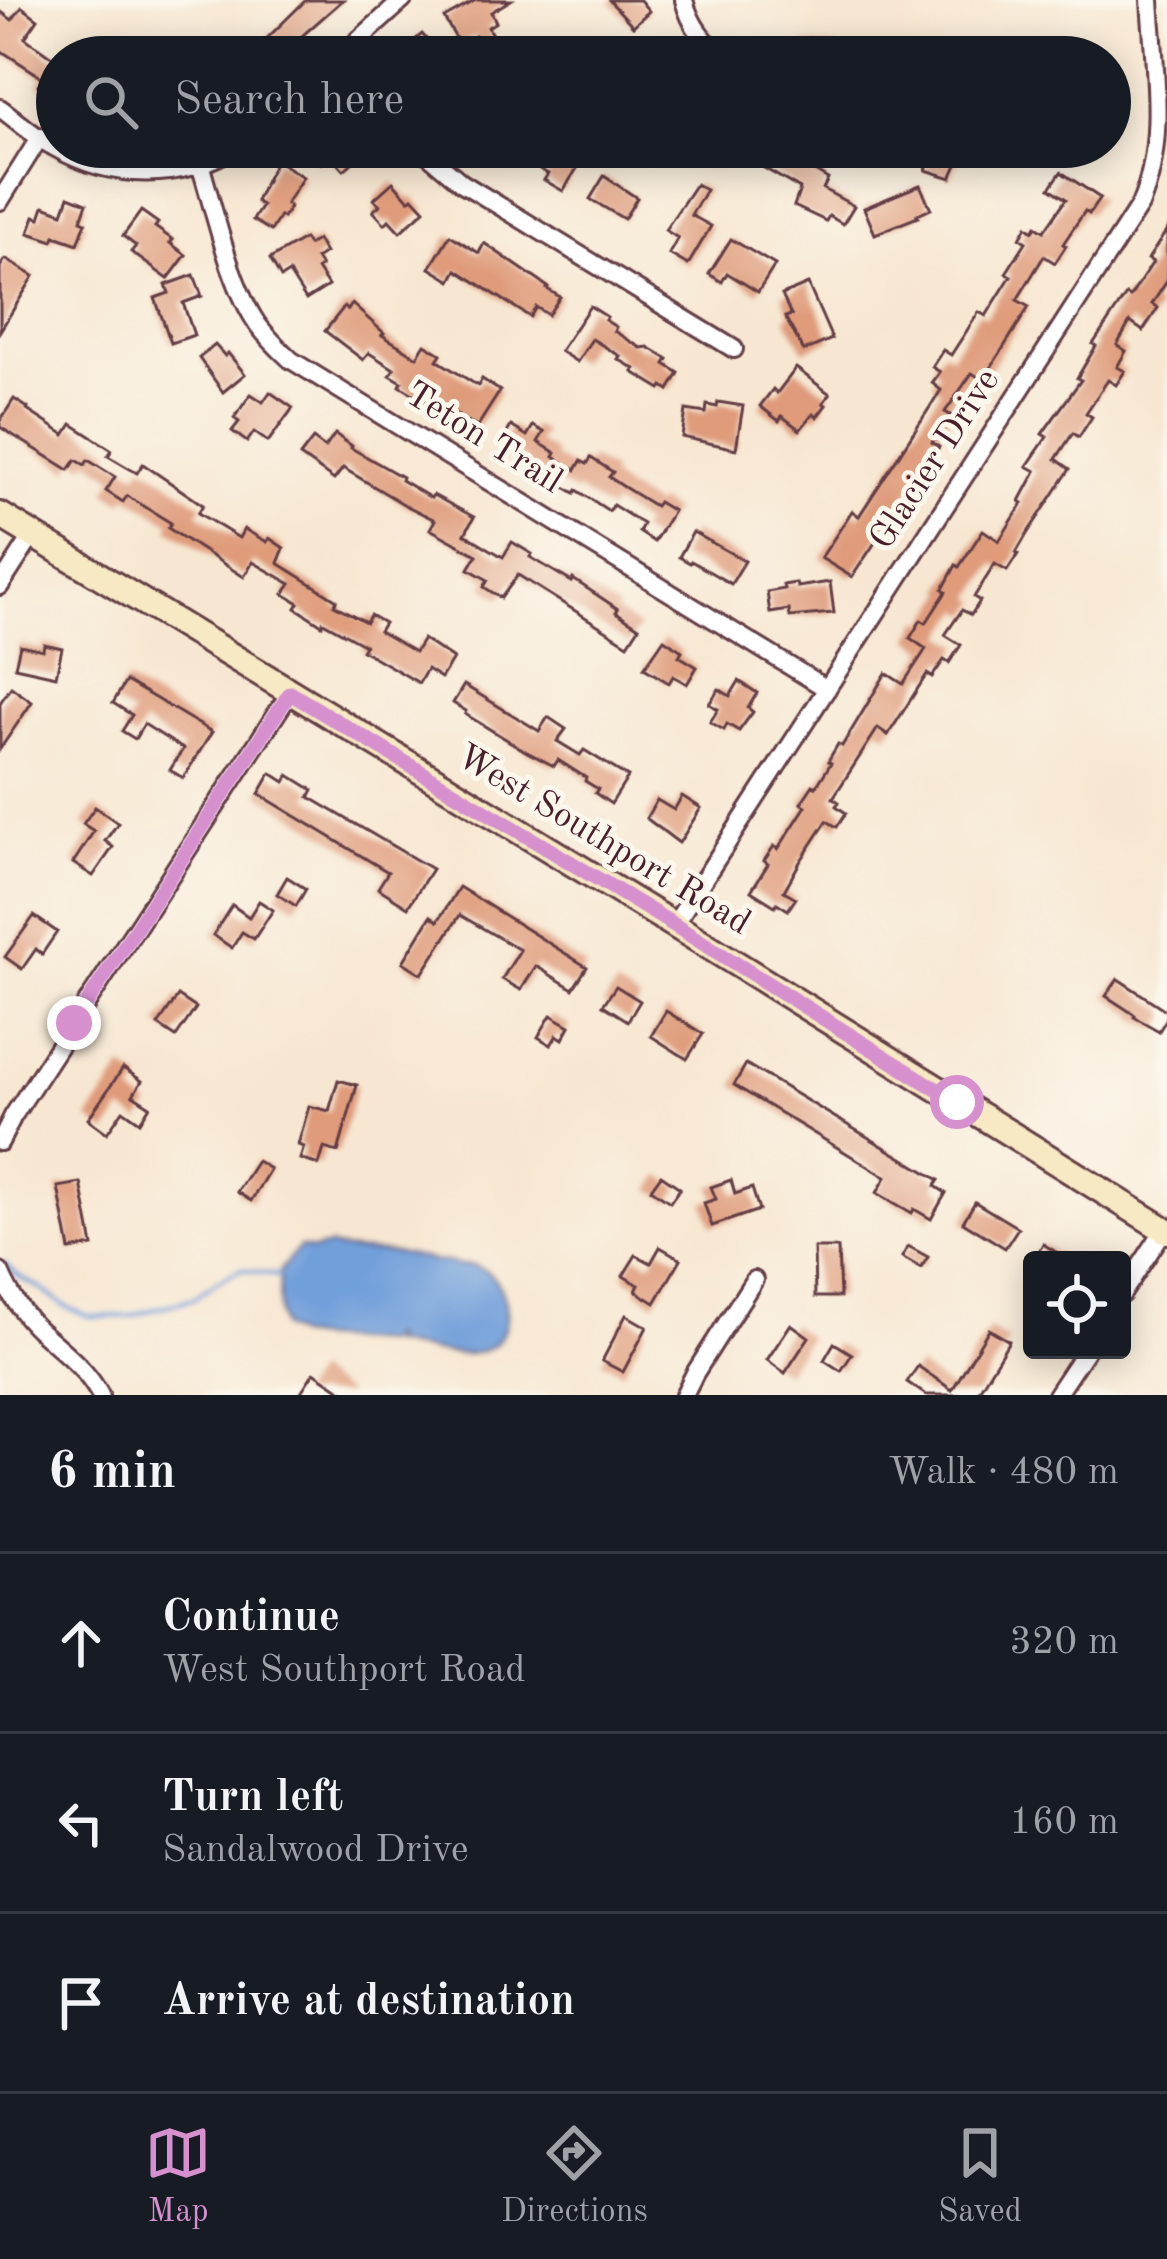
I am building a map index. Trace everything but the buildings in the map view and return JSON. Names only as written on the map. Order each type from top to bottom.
[{"type":"main road","name":"West Southport Road","points":[[0,514],[1166,1230]]},
{"type":"street","points":[[363,36],[403,0]]},
{"type":"street","points":[[684,0],[702,36]]},
{"type":"street","name":"Glacier Drive","points":[[674,925],[1144,199],[1159,140],[1156,10]]},
{"type":"street","points":[[0,108],[36,134]]},
{"type":"street","points":[[0,201],[36,143]]},
{"type":"street","points":[[103,168],[146,173],[185,168]]},
{"type":"street","name":"Teton Trail","points":[[201,168],[242,294],[255,321],[291,360],[827,689]]},
{"type":"street","points":[[443,168],[734,349]]},
{"type":"street","points":[[0,586],[34,535]]},
{"type":"street","points":[[0,1142],[290,693]]},
{"type":"street","points":[[1131,1281],[1166,1230]]},
{"type":"street","points":[[0,1272],[35,1327],[76,1362],[100,1395]]},
{"type":"street","points":[[684,1395],[754,1280]]},
{"type":"street","points":[[1056,1395],[1080,1359]]},
{"type":"water","points":[[329,1246],[476,1266],[500,1288],[506,1305],[499,1338],[486,1349],[465,1354],[391,1344],[390,1337],[387,1343],[296,1336],[282,1328],[280,1270],[300,1247]]},
{"type":"waterway","points":[[5,1264],[88,1317],[130,1316],[194,1298],[241,1269],[279,1276]]},
{"type":"route","points":[[74,1023],[290,693],[957,1102]]}]
